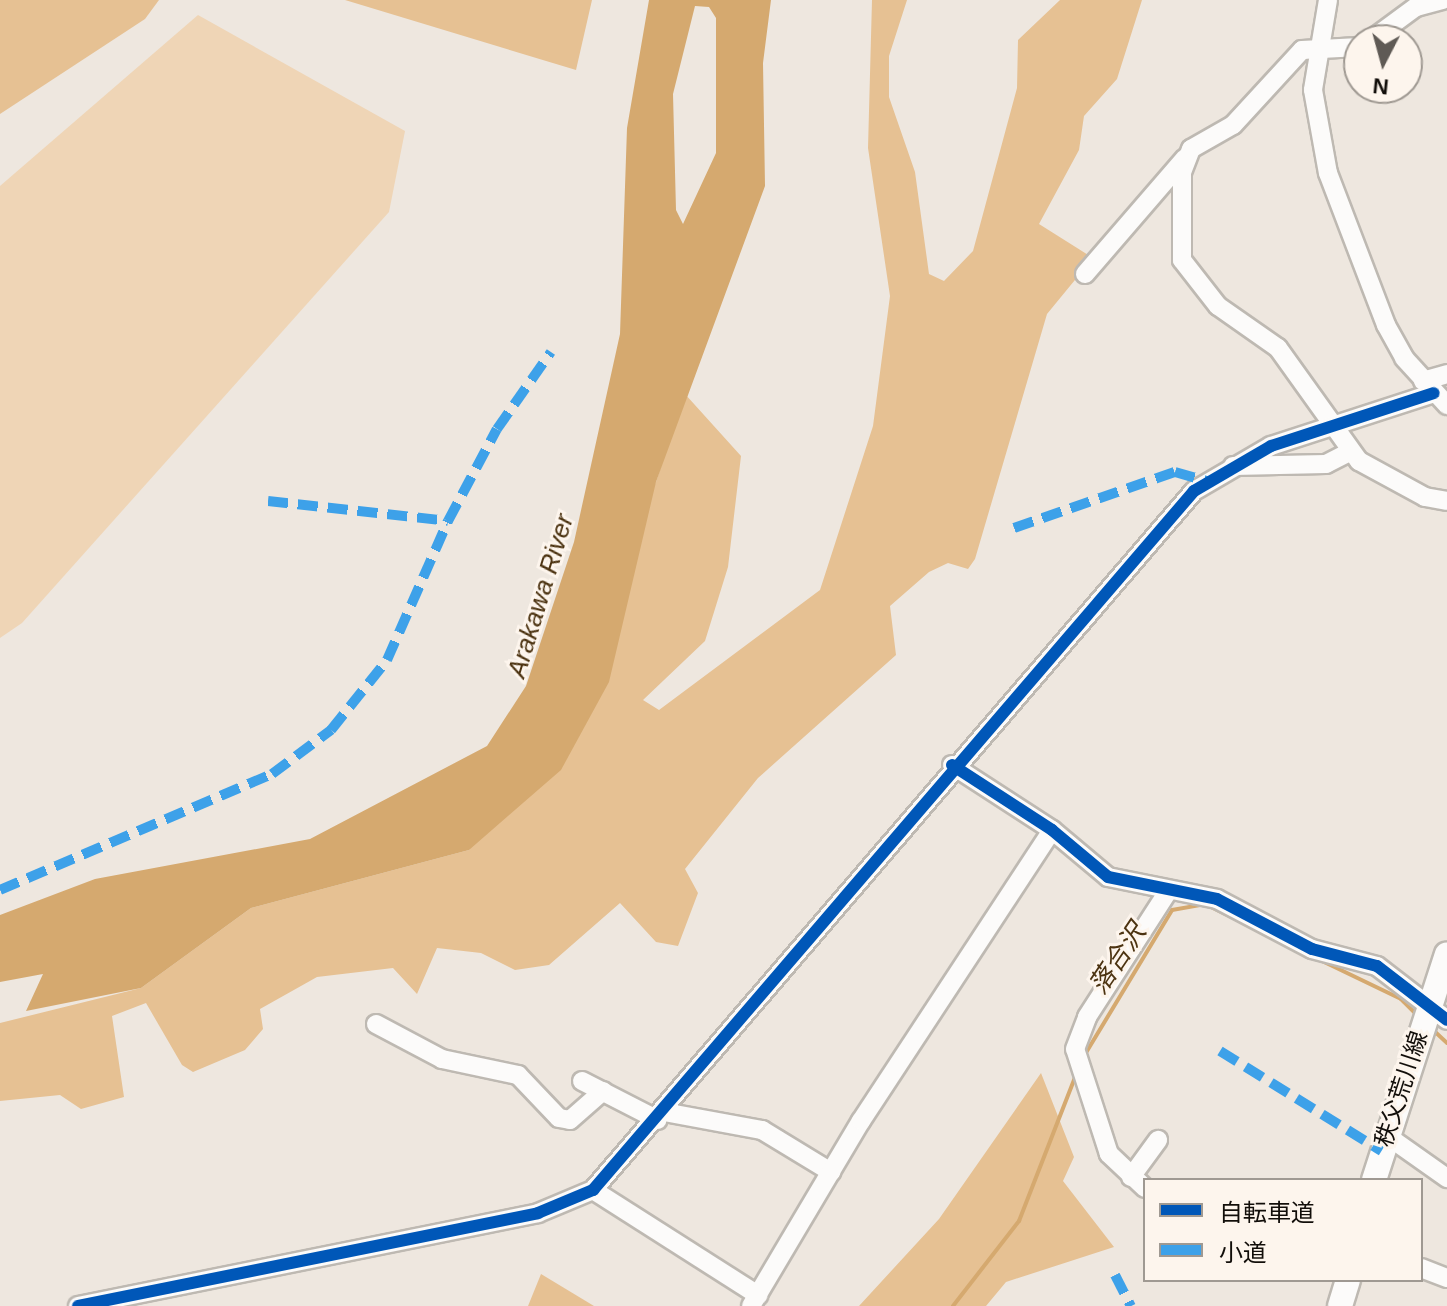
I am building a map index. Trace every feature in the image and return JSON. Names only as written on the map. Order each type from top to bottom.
[{"type":"main road","name":"秩父荒川線","points":[[1375,1178],[1386,1135],[1437,1013],[1447,954]]},
{"type":"main road","points":[[1340,1306],[1347,1282]]},
{"type":"street","points":[[1328,0],[1319,44],[1315,118],[1328,173],[1386,325],[1435,393]]},
{"type":"street","points":[[1393,24],[1416,7],[1443,0]]},
{"type":"street","points":[[1085,274],[1204,138],[1233,125],[1302,50],[1319,44],[1343,46]]},
{"type":"street","points":[[1185,158],[1182,260],[1218,306],[1278,348],[1330,427],[1351,451],[1425,497],[1447,501]]},
{"type":"street","points":[[78,1306],[538,1213],[593,1190],[661,1116],[952,765],[1194,491],[1229,466],[1330,427],[1435,393],[1447,374]]},
{"type":"street","points":[[1229,466],[1326,464],[1351,451]]},
{"type":"street","points":[[952,765],[1052,830],[1108,877],[1167,893],[1217,899],[1312,949],[1377,966],[1437,1013]]},
{"type":"street","points":[[593,1190],[755,1300],[861,1121],[1052,830]]},
{"type":"street","points":[[1158,1140],[1138,1182],[1109,1154],[1075,1049],[1087,1017],[1167,893]]},
{"type":"street","points":[[376,1024],[442,1059],[518,1075],[559,1118],[570,1120],[603,1091]]},
{"type":"street","points":[[582,1081],[661,1116],[762,1130],[831,1172]]},
{"type":"street","points":[[1386,1135],[1447,1178]]},
{"type":"street","points":[[1423,1269],[1447,1278]]},
{"type":"shaded area","points":[[0,0],[159,0],[145,19],[0,114]]},
{"type":"shaded area","points":[[345,0],[592,0],[576,70]]},
{"type":"shaded area","points":[[649,0],[771,0],[763,63],[765,186],[656,482],[609,682],[561,770],[469,850],[251,908],[141,988],[26,1011],[43,974],[0,982],[0,915],[95,879],[310,839],[487,746],[526,686],[574,542],[620,334],[627,128]],"holes":[[[695,6],[709,7],[716,18],[716,153],[683,224],[676,210],[673,94]]]},
{"type":"shaded area","points":[[872,0],[907,0],[889,56],[889,97],[915,172],[929,274],[944,281],[973,251],[1017,88],[1018,40],[1060,0],[1142,0],[1117,79],[1084,116],[1079,150],[1039,224],[1093,258],[1047,314],[975,559],[968,569],[948,563],[929,572],[890,606],[896,655],[758,778],[685,869],[698,893],[678,946],[656,942],[620,903],[549,965],[515,970],[481,953],[437,948],[417,994],[393,968],[317,977],[260,1009],[263,1029],[245,1050],[193,1072],[182,1065],[146,1003],[112,1016],[124,1097],[81,1109],[60,1095],[0,1101],[0,1023],[141,988],[251,908],[469,850],[656,482],[685,394],[741,456],[728,567],[705,641],[643,700],[659,710],[820,590],[873,426],[890,296],[868,148]]},
{"type":"shaded area","points":[[198,15],[405,131],[389,212],[22,623],[0,638],[0,186]]},
{"type":"shaded area","points":[[1041,1073],[1074,1157],[1063,1181],[1114,1247],[1006,1282],[986,1306],[859,1306],[939,1219]]},
{"type":"shaded area","points":[[541,1274],[594,1306],[528,1306]]},
{"type":"waterway","name":"落合沢","points":[[1084,1056],[1172,910],[1205,904],[1240,921]]},
{"type":"waterway","name":"落合沢","points":[[1320,960],[1401,999],[1419,1017]]},
{"type":"waterway","name":"落合沢","points":[[1431,1028],[1447,1043]]},
{"type":"waterway","name":"落合沢","points":[[953,1306],[1019,1221],[1076,1075]]},
{"type":"marked path","points":[[0,890],[272,774],[331,730],[387,660],[448,521],[497,429],[551,352]]},
{"type":"marked path","points":[[1014,528],[1175,472],[1207,481]]},
{"type":"marked path","points":[[268,501],[448,521]]},
{"type":"marked path","points":[[1220,1051],[1381,1151]]},
{"type":"marked path","points":[[1115,1275],[1131,1306]]},
{"type":"cycle path","points":[[78,1306],[538,1213],[593,1190],[1194,491],[1271,446],[1434,393]]},
{"type":"cycle path","points":[[952,765],[1052,830],[1108,877],[1217,899],[1312,949],[1377,966],[1447,1020]]},
{"type":"water label","name":"Arakawa River","points":[[541,596]]}]
